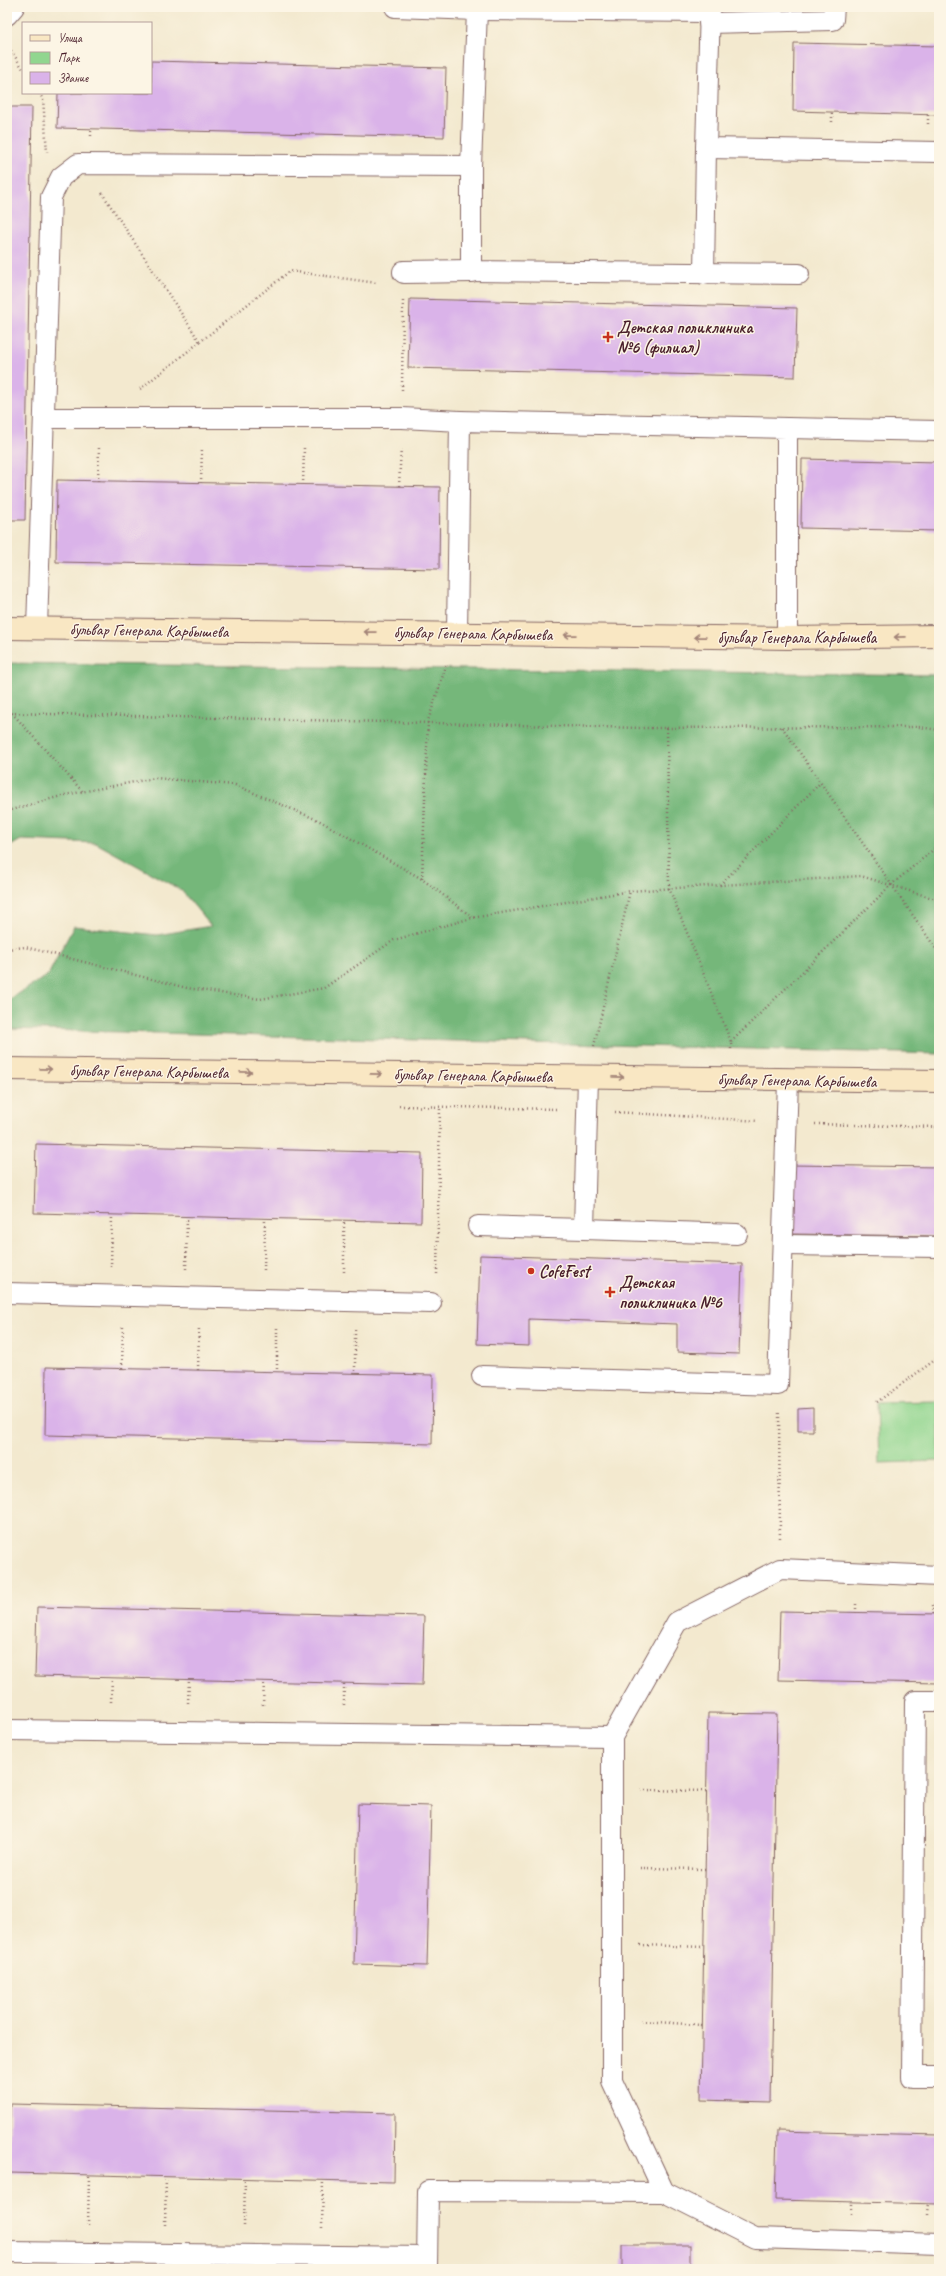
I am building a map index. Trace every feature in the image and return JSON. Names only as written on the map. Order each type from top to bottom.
[{"type":"street","points":[[404,279],[471,271]]},
{"type":"street","name":"бульвар Генерала Карбышева","points":[[7,628],[787,638],[939,636]]},
{"type":"street","name":"бульвар Генерала Карбышева","points":[[7,1069],[939,1081]]},
{"type":"lane","points":[[7,15],[14,7]]},
{"type":"lane","points":[[394,7],[710,14],[833,20],[834,7]]},
{"type":"lane","points":[[477,10],[471,166],[471,271],[799,274]]},
{"type":"lane","points":[[704,274],[710,14]]},
{"type":"lane","points":[[706,148],[939,152]]},
{"type":"lane","points":[[37,628],[51,197],[60,177],[78,164],[471,166]]},
{"type":"lane","points":[[44,418],[402,418],[460,421],[939,431]]},
{"type":"lane","points":[[457,633],[460,421]]},
{"type":"lane","points":[[787,428],[787,638]]},
{"type":"lane","points":[[584,1229],[588,1077]]},
{"type":"lane","points":[[482,1376],[778,1385],[788,1080]]},
{"type":"lane","points":[[478,1226],[737,1234]]},
{"type":"lane","points":[[783,1245],[939,1248]]},
{"type":"lane","points":[[7,1293],[432,1303]]},
{"type":"lane","points":[[664,2192],[612,2081],[612,1737],[677,1622],[780,1569],[939,1576]]},
{"type":"lane","points":[[939,1701],[916,1701],[912,2077],[939,2077]]},
{"type":"lane","points":[[7,1730],[612,1737]]},
{"type":"lane","points":[[7,2252],[322,2256],[427,2263],[428,2191],[664,2192],[755,2238],[939,2244]]},
{"type":"path","points":[[7,44],[22,67]]},
{"type":"path","points":[[40,94],[43,99],[46,149],[60,177]]},
{"type":"path","points":[[83,164],[200,342]]},
{"type":"path","points":[[139,389],[290,271],[404,279],[402,418],[399,486]]},
{"type":"path","points":[[98,481],[100,418]]},
{"type":"path","points":[[201,482],[203,418]]},
{"type":"path","points":[[303,485],[304,418]]},
{"type":"path","points":[[422,879],[428,721],[457,633]]},
{"type":"path","points":[[7,713],[428,721],[667,728],[919,727],[939,730]]},
{"type":"path","points":[[12,713],[83,792]]},
{"type":"path","points":[[667,728],[668,888],[731,1042],[731,1079]]},
{"type":"path","points":[[782,728],[939,952]]},
{"type":"path","points":[[7,811],[83,792],[155,778],[235,785],[320,821],[422,879],[472,918]]},
{"type":"path","points":[[720,885],[820,783]]},
{"type":"path","points":[[731,1042],[891,885],[939,845]]},
{"type":"path","points":[[7,949],[24,947],[187,988],[260,999],[324,988],[394,940],[472,918],[630,891],[862,876],[939,900]]},
{"type":"path","points":[[588,1077],[630,891]]},
{"type":"path","points":[[393,1106],[588,1110],[786,1123],[939,1127]]},
{"type":"path","points":[[432,1303],[436,1285],[440,1107]]},
{"type":"path","points":[[112,1215],[116,1296],[122,1368]]},
{"type":"path","points":[[187,1217],[198,1370]]},
{"type":"path","points":[[265,1219],[270,1299],[277,1372]]},
{"type":"path","points":[[344,1221],[354,1374]]},
{"type":"path","points":[[877,1402],[939,1358]]},
{"type":"path","points":[[778,1385],[780,1569]]},
{"type":"path","points":[[612,1790],[707,1791]]},
{"type":"path","points":[[612,1867],[705,1869]]},
{"type":"path","points":[[612,1944],[704,1947]]},
{"type":"path","points":[[611,2019],[702,2025]]},
{"type":"path","points":[[88,2253],[89,2175]]},
{"type":"path","points":[[164,2254],[166,2177]]},
{"type":"path","points":[[243,2255],[245,2179]]},
{"type":"path","points":[[322,2256],[323,2180]]},
{"type":"green space","points":[[7,663],[939,675],[939,1054],[7,1029],[7,1001],[48,975],[74,926],[157,935],[211,926],[181,890],[96,843],[21,840],[7,848]]},
{"type":"green space","points":[[939,1401],[939,1461],[879,1463],[877,1402]]},
{"type":"building","points":[[794,43],[939,46],[939,115],[793,111]]},
{"type":"building","points":[[152,61],[446,68],[444,137],[57,128],[58,94],[152,94]]},
{"type":"building","points":[[7,107],[32,107],[25,520],[7,520]]},
{"type":"building","points":[[410,299],[797,308],[795,377],[408,368]]},
{"type":"building","points":[[802,459],[939,462],[939,531],[801,528]]},
{"type":"building","points":[[57,480],[440,487],[439,569],[56,562]]},
{"type":"building","points":[[36,1144],[422,1153],[421,1222],[34,1213]]},
{"type":"building","points":[[790,1165],[939,1167],[939,1236],[790,1234]]},
{"type":"building","name":"Детская поликлиника №6","points":[[480,1255],[742,1264],[739,1354],[677,1352],[677,1324],[529,1319],[529,1346],[477,1344]]},
{"type":"building","points":[[46,1367],[433,1375],[432,1444],[45,1435]]},
{"type":"building","points":[[813,1408],[813,1431],[798,1431],[798,1409]]},
{"type":"building","points":[[37,1607],[424,1616],[422,1685],[35,1676]]},
{"type":"building","points":[[780,1611],[939,1614],[939,1683],[778,1680]]},
{"type":"building","points":[[708,1713],[777,1714],[770,2102],[701,2100]]},
{"type":"building","points":[[358,1804],[431,1806],[427,1966],[354,1964]]},
{"type":"building","points":[[10,2104],[395,2113],[394,2182],[9,2173]]},
{"type":"building","points":[[777,2131],[939,2135],[939,2204],[775,2200]]},
{"type":"building","points":[[622,2245],[690,2245],[690,2269],[622,2269]]},
{"type":"place","name":"Детская поликлиника №6 (филиал)","points":[[608,337]]},
{"type":"place","name":"CofeFest","points":[[531,1271]]},
{"type":"place","name":"Детская поликлиника №6","points":[[610,1292]]}]
